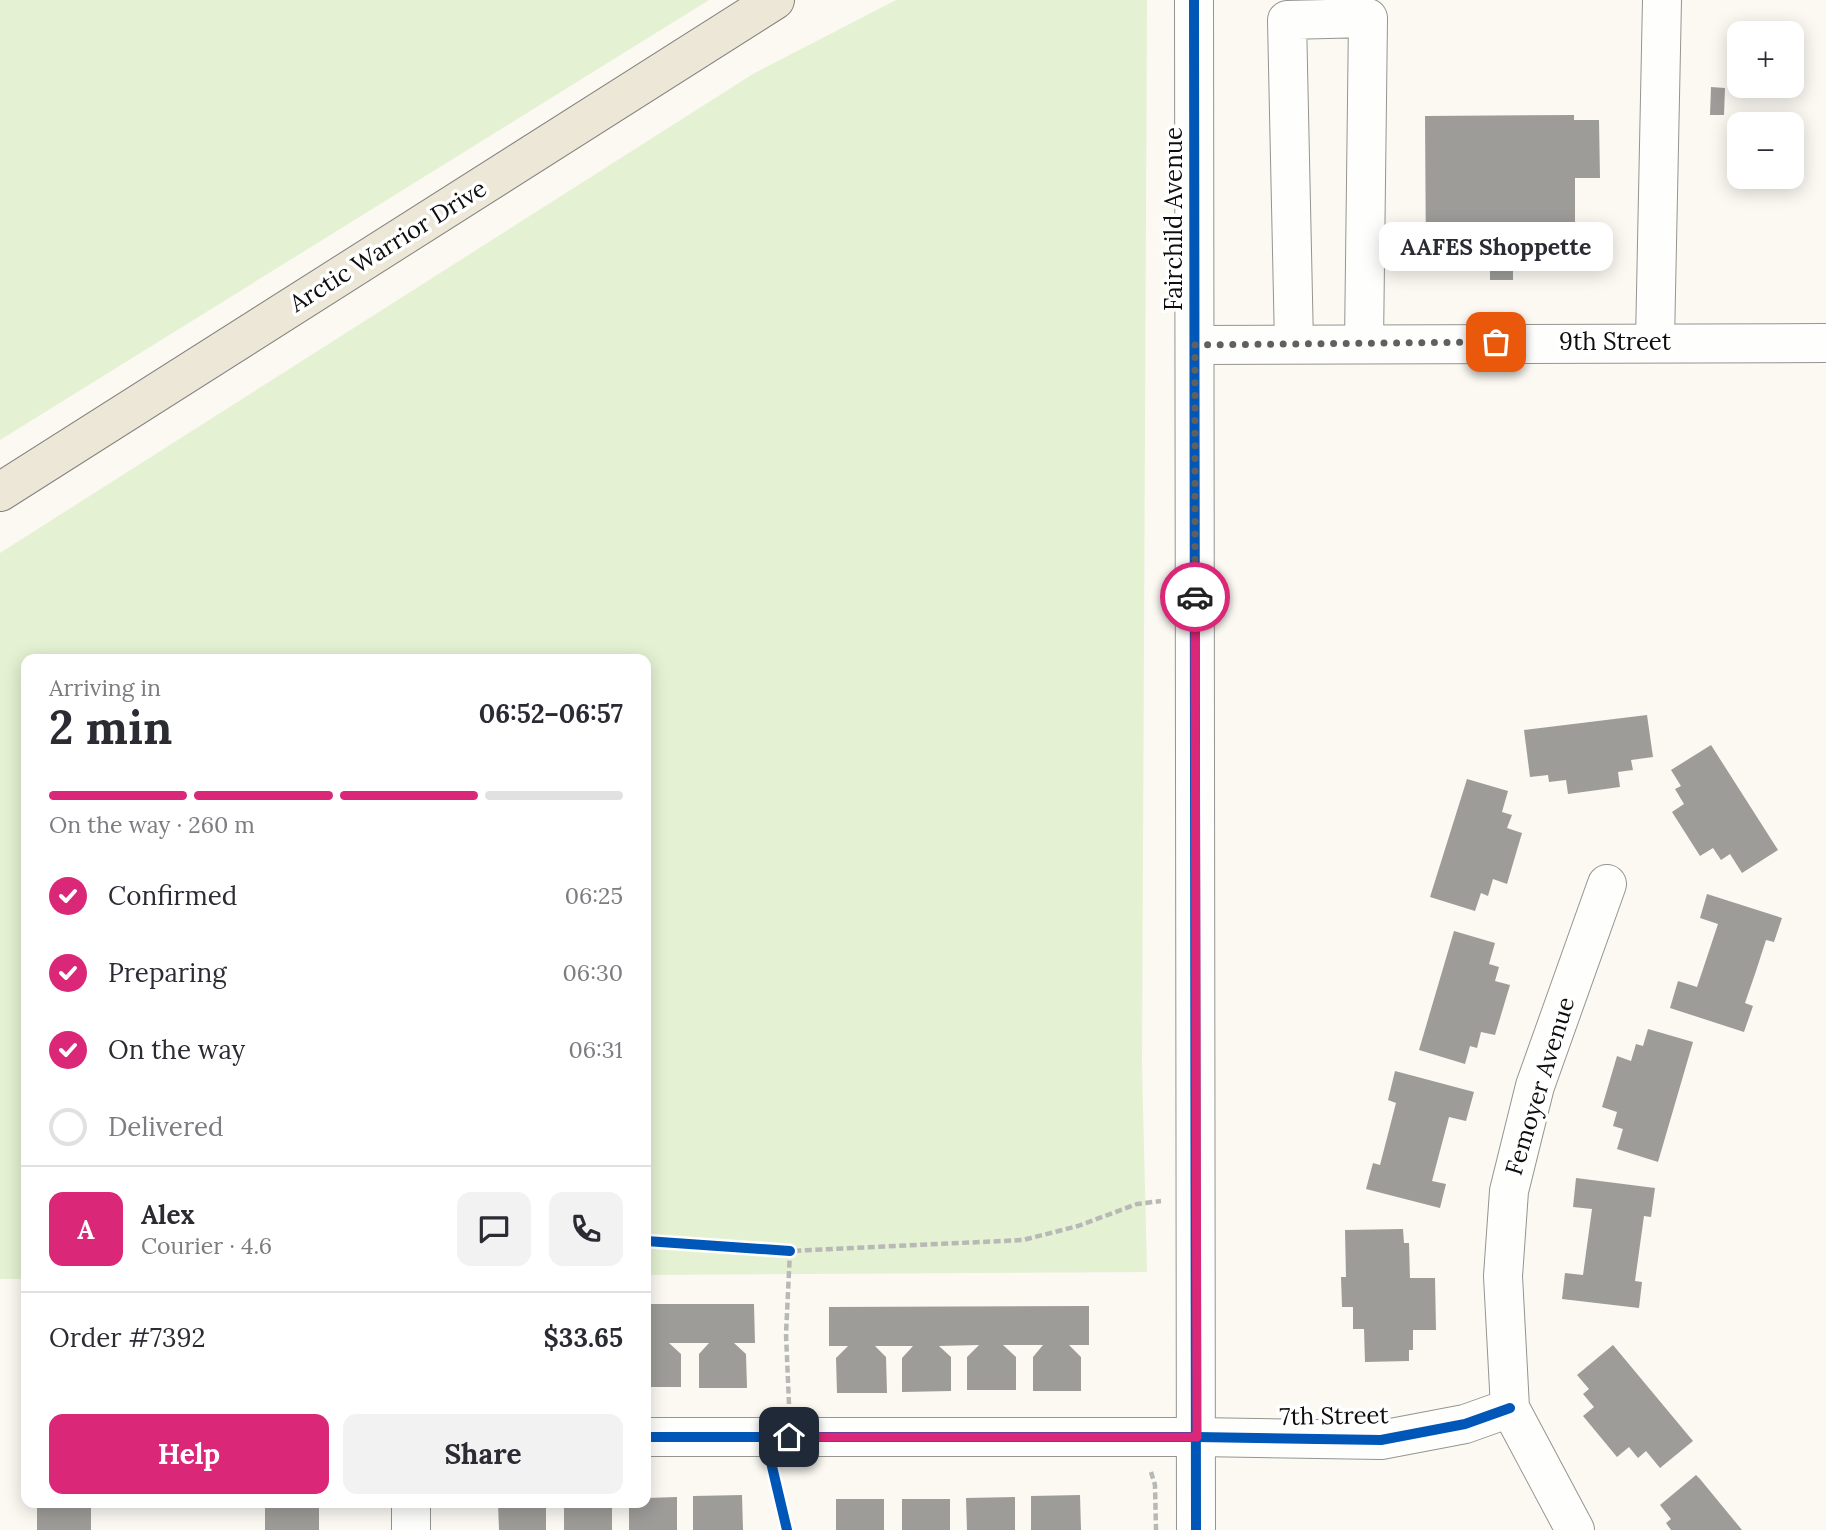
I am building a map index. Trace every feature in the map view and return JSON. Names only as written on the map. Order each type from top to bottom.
[{"type":"main road","name":"Arctic Warrior Drive","points":[[0,492],[775,0]]},
{"type":"street","name":"Fairchild Avenue","points":[[1194,0],[1196,1530]]},
{"type":"street","points":[[1655,341],[1662,0]]},
{"type":"street","points":[[1294,344],[1287,20],[1368,19],[1364,344]]},
{"type":"street","name":"9th Street","points":[[1195,345],[1655,341],[1826,343]]},
{"type":"street","name":"Femoyer Avenue","points":[[1575,1530],[1510,1408],[1503,1276],[1508,1191],[1535,1086],[1607,884]]},
{"type":"street","name":"7th Street","points":[[651,1437],[1197,1437],[1381,1440],[1465,1424],[1510,1408]]},
{"type":"street","points":[[411,1508],[411,1530]]},
{"type":"path","points":[[776,1250],[1023,1240],[1079,1226],[1137,1204],[1196,1200]]},
{"type":"path","points":[[789,1437],[786,1334],[790,1251]]},
{"type":"path","points":[[1141,1465],[1152,1473],[1156,1485],[1156,1530]]},
{"type":"green space","points":[[0,0],[709,0],[0,440]]},
{"type":"green space","points":[[896,0],[1147,0],[1142,1064],[1147,1272],[651,1275],[651,654],[21,654],[21,1279],[0,1279],[0,553],[753,74]]},
{"type":"building","points":[[1711,87],[1725,88],[1724,115],[1710,115]]},
{"type":"building","points":[[1574,115],[1574,120],[1599,120],[1600,178],[1575,178],[1575,241],[1513,241],[1513,280],[1490,280],[1490,263],[1426,263],[1425,116]]},
{"type":"building","points":[[1647,715],[1653,757],[1631,760],[1633,770],[1618,772],[1620,787],[1568,794],[1566,780],[1549,782],[1548,775],[1530,777],[1524,730]]},
{"type":"building","points":[[1711,745],[1778,850],[1742,873],[1730,854],[1721,860],[1713,848],[1700,856],[1672,812],[1684,804],[1675,789],[1681,786],[1671,770]]},
{"type":"building","points":[[1467,779],[1508,791],[1502,812],[1512,815],[1507,828],[1522,833],[1507,884],[1493,879],[1488,896],[1481,893],[1475,911],[1430,897]]},
{"type":"building","points":[[1707,894],[1782,918],[1774,942],[1766,940],[1745,1003],[1753,1006],[1744,1032],[1670,1008],[1678,981],[1697,987],[1718,924],[1700,918]]},
{"type":"building","points":[[1454,931],[1495,943],[1489,964],[1499,967],[1495,981],[1510,985],[1495,1035],[1481,1032],[1477,1048],[1470,1046],[1465,1064],[1419,1050]]},
{"type":"building","points":[[1648,1029],[1693,1042],[1658,1162],[1617,1149],[1623,1129],[1613,1126],[1617,1112],[1602,1107],[1617,1056],[1631,1061],[1636,1044],[1643,1046]]},
{"type":"building","points":[[1395,1071],[1474,1092],[1466,1121],[1449,1117],[1432,1181],[1446,1184],[1440,1208],[1366,1189],[1373,1163],[1380,1165],[1396,1103],[1388,1100]]},
{"type":"building","points":[[1576,1178],[1655,1188],[1651,1217],[1644,1216],[1635,1281],[1642,1282],[1639,1308],[1562,1299],[1565,1273],[1583,1275],[1592,1209],[1573,1207]]},
{"type":"building","points":[[1403,1229],[1404,1243],[1409,1243],[1410,1278],[1435,1278],[1436,1330],[1413,1330],[1413,1350],[1409,1350],[1409,1361],[1365,1362],[1364,1329],[1353,1329],[1353,1307],[1342,1307],[1341,1277],[1346,1277],[1345,1230]]},
{"type":"building","points":[[651,1304],[754,1304],[755,1343],[734,1343],[746,1354],[747,1388],[699,1388],[699,1354],[709,1343],[669,1343],[681,1354],[681,1387],[651,1387]]},
{"type":"building","points":[[1089,1306],[1089,1345],[1069,1345],[1081,1357],[1081,1391],[1033,1391],[1033,1357],[1043,1345],[1003,1345],[1016,1357],[1016,1390],[967,1390],[967,1357],[979,1345],[939,1346],[951,1357],[951,1391],[902,1392],[902,1358],[913,1346],[875,1346],[886,1357],[887,1393],[837,1393],[836,1358],[848,1346],[829,1346],[829,1307]]},
{"type":"building","points":[[1613,1345],[1693,1441],[1660,1468],[1646,1451],[1638,1458],[1629,1447],[1617,1457],[1583,1416],[1594,1407],[1583,1394],[1589,1389],[1577,1375]]},
{"type":"building","points":[[1696,1475],[1742,1530],[1671,1530],[1666,1523],[1671,1519],[1660,1505]]},
{"type":"building","points":[[742,1495],[743,1530],[693,1530],[693,1496]]},
{"type":"building","points":[[1080,1495],[1081,1530],[1031,1530],[1031,1496]]},
{"type":"building","points":[[677,1497],[677,1530],[629,1530],[629,1508],[651,1508],[651,1498]]},
{"type":"building","points":[[1015,1497],[1015,1530],[967,1530],[966,1498]]},
{"type":"building","points":[[836,1499],[884,1499],[884,1530],[836,1530]]},
{"type":"building","points":[[902,1499],[950,1499],[950,1530],[902,1530]]},
{"type":"building","points":[[37,1508],[91,1508],[91,1530],[37,1530]]},
{"type":"building","points":[[265,1508],[319,1508],[319,1530],[265,1530]]},
{"type":"building","points":[[498,1508],[546,1508],[546,1530],[499,1530]]},
{"type":"building","points":[[564,1508],[612,1508],[612,1530],[564,1530]]},
{"type":"cycle path","points":[[1194,0],[1196,1530]]},
{"type":"cycle path","points":[[651,1241],[790,1251]]},
{"type":"cycle path","points":[[651,1437],[1197,1437],[1381,1440],[1465,1424],[1510,1408]]},
{"type":"cycle path","points":[[765,1437],[787,1530]]},
{"type":"way so far","points":[[1195,597],[1195,345],[1496,342]]},
{"type":"place","name":"AAFES Shoppette","points":[[1496,342]]},
{"type":"route","points":[[789,1437],[1197,1437],[1195,597]]}]
